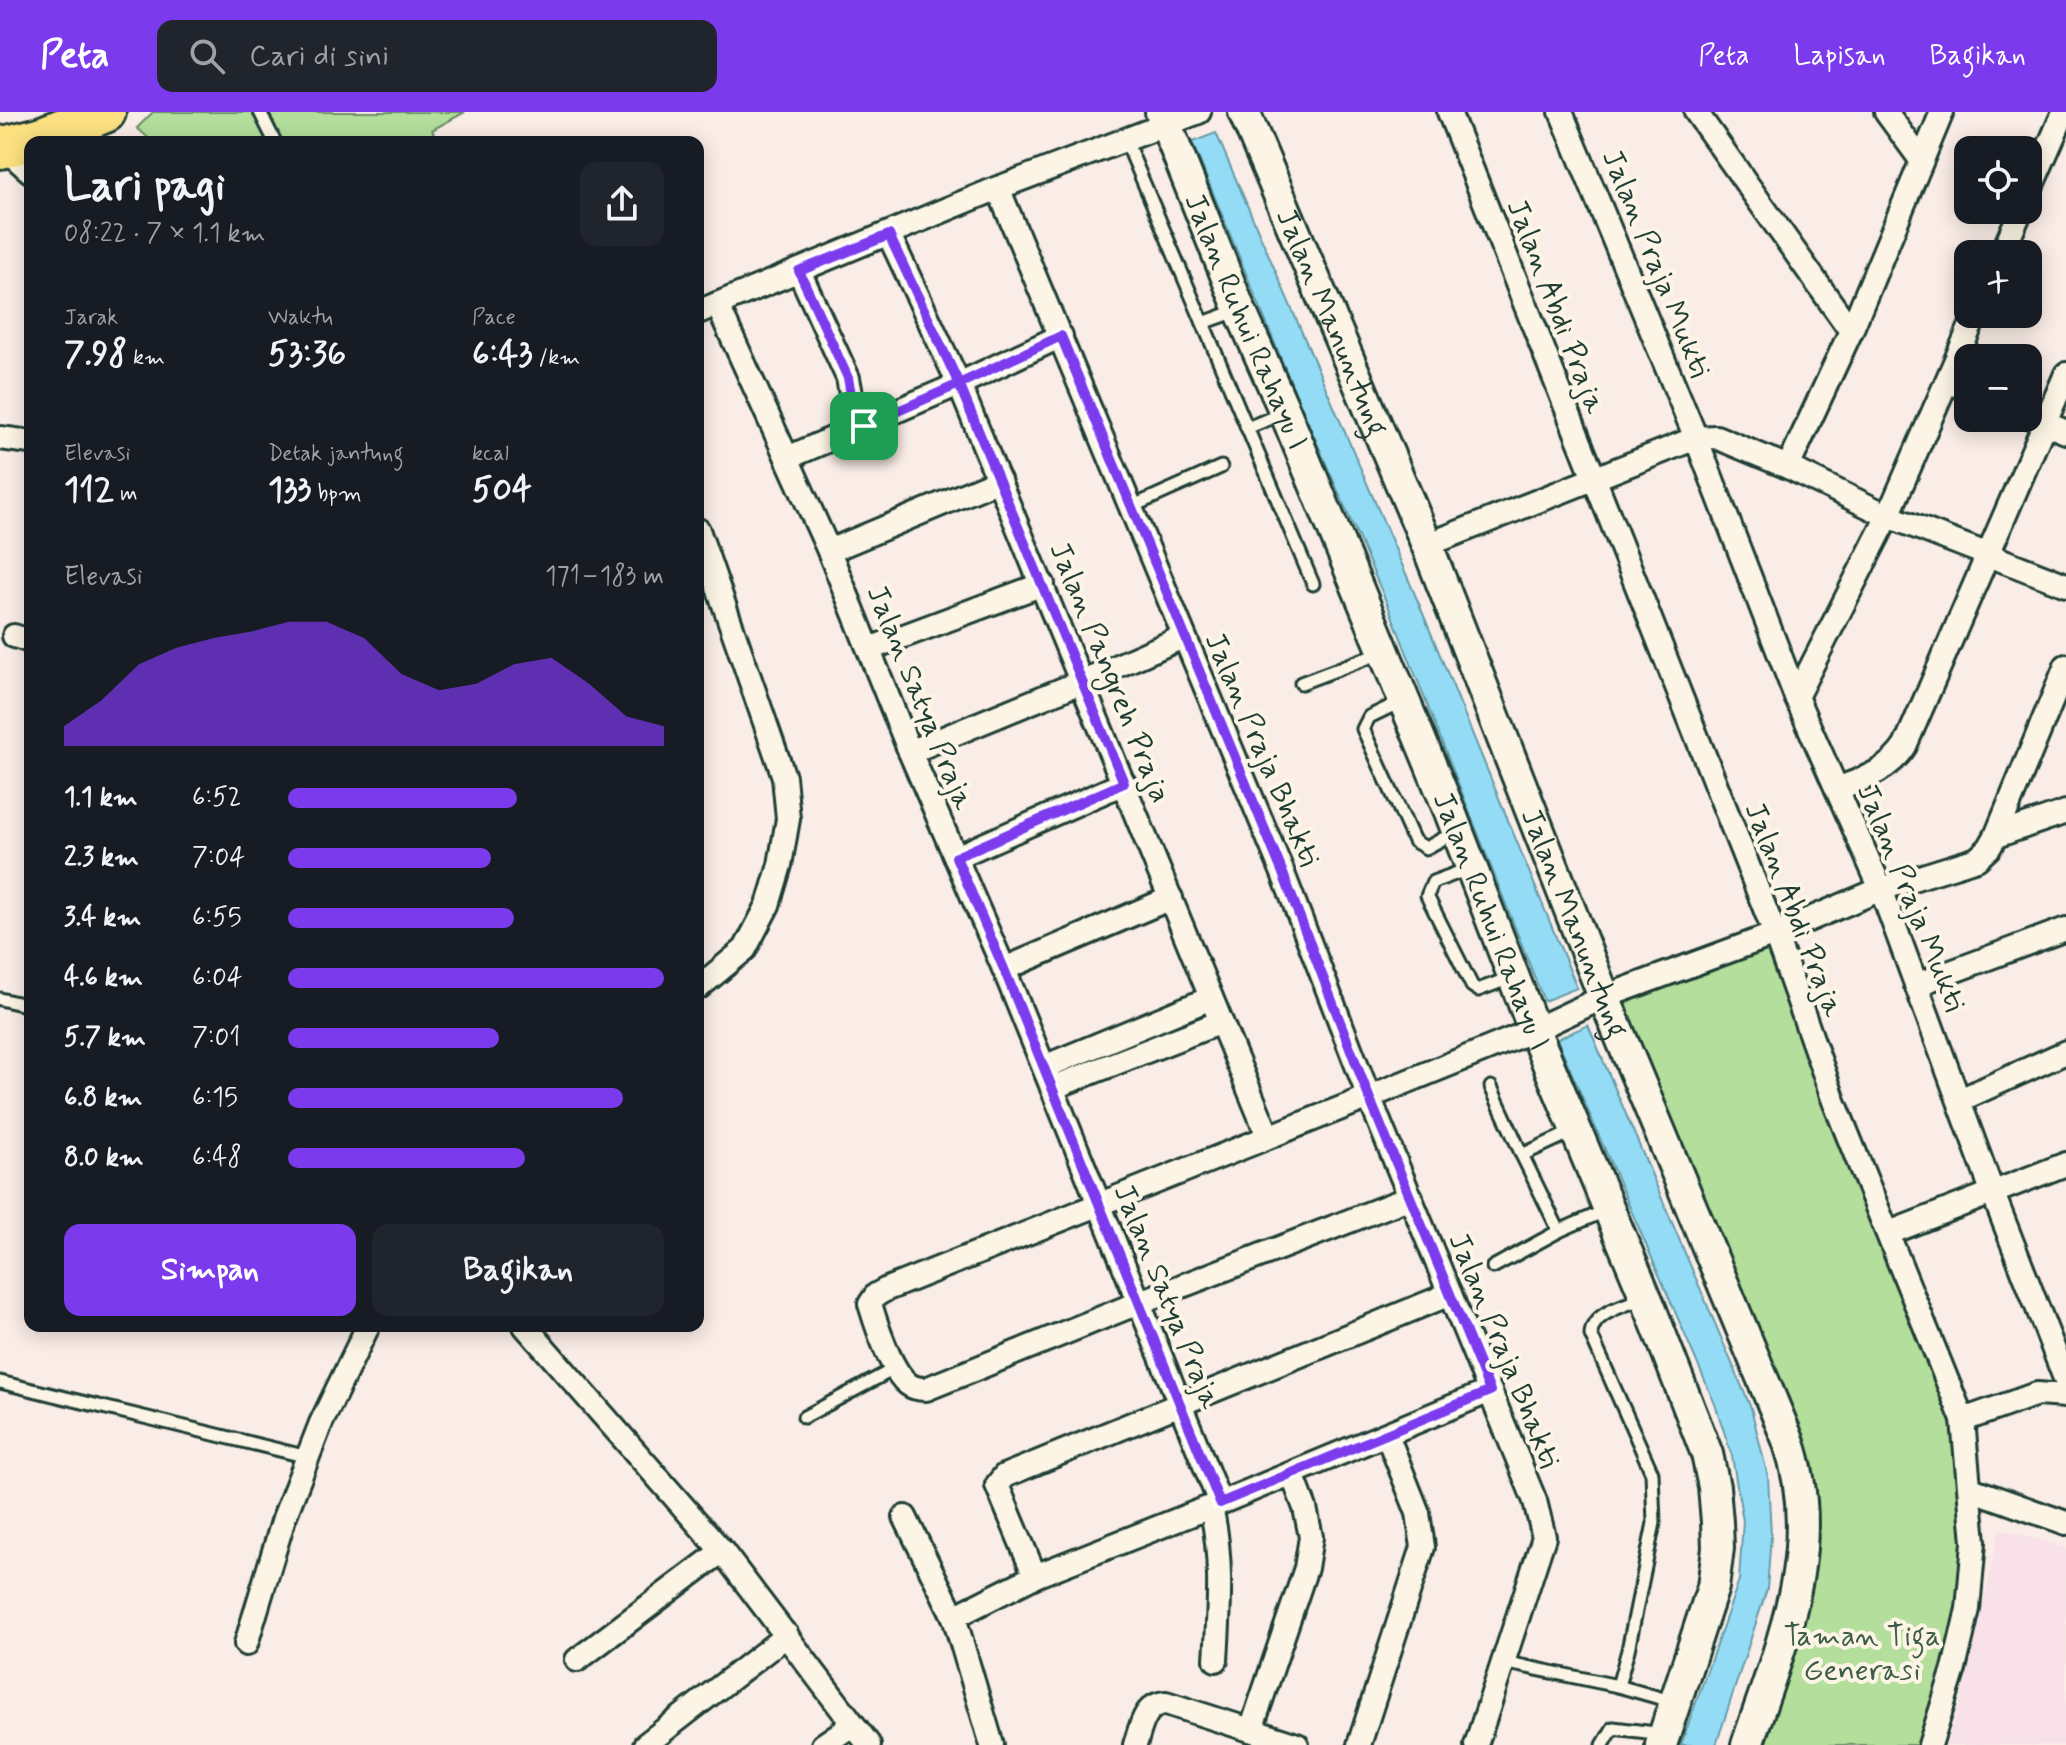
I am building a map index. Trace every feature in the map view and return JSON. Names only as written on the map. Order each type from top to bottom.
[{"type":"highway","points":[[54,136],[105,112]]},
{"type":"street","name":"Jalan Manuntung","points":[[1244,112],[1427,545],[1594,1001],[1788,1440],[1801,1486],[1801,1559],[1782,1640],[1747,1745]]},
{"type":"street","name":"Jalan Abdi Praja","points":[[1449,112],[1775,934],[1834,1101],[1963,1420],[1974,1542],[1968,1609],[1954,1669],[1930,1745]]},
{"type":"street","name":"Jalan Praja Mukti","points":[[1561,112],[1696,438],[1796,697],[1881,889],[2066,1381]]},
{"type":"street","points":[[1696,112],[1851,331]]},
{"type":"street","points":[[1886,112],[1921,160]]},
{"type":"street","points":[[1788,467],[1851,331],[1942,112]]},
{"type":"street","points":[[2042,162],[2064,112]]},
{"type":"street","points":[[708,308],[998,188],[1126,141],[1178,117]]},
{"type":"street","name":"Jalan Ruhui Rahayu I","points":[[1178,117],[1240,310],[1404,700],[1513,977],[1540,1026],[1576,1130],[1707,1454],[1717,1522],[1718,1548],[1713,1587],[1663,1740]]},
{"type":"street","name":"Jalan Praja Bhakti","points":[[998,188],[1282,871],[1369,1097],[1535,1501],[1544,1537],[1476,1745]]},
{"type":"street","name":"Jalan Pangreh Praja","points":[[889,235],[959,384],[1268,1136]]},
{"type":"street","points":[[799,271],[848,378],[853,405],[864,426]]},
{"type":"street","name":"Jalan Satya Praja","points":[[708,308],[787,458],[829,551],[910,752],[1004,969],[1179,1404],[1216,1505],[1221,1577],[1216,1660]]},
{"type":"street","points":[[1796,697],[1888,516],[1970,328]]},
{"type":"street","points":[[787,458],[1061,336]]},
{"type":"street","points":[[2042,411],[2066,374]]},
{"type":"street","points":[[1947,381],[1954,384]]},
{"type":"street","points":[[2042,422],[2066,432]]},
{"type":"street","points":[[1837,789],[1869,777],[1896,759],[1910,734],[1989,554],[2032,432]]},
{"type":"street","points":[[1427,545],[1696,438],[1716,437],[1788,467],[1888,516],[2066,585]]},
{"type":"street","points":[[0,438],[24,441]]},
{"type":"street","points":[[829,551],[999,480]]},
{"type":"street","points":[[704,547],[784,777],[788,819],[780,865],[768,905],[745,949],[704,983]]},
{"type":"street","points":[[869,649],[1043,584]]},
{"type":"street","points":[[910,752],[1183,637]]},
{"type":"street","points":[[1411,1197],[926,1389],[908,1385],[896,1368],[870,1304],[876,1295],[887,1289],[1369,1097],[1594,1001],[1775,934],[1881,889],[1977,859],[1996,836],[2059,702],[2066,666]]},
{"type":"street","points":[[956,857],[1124,783]]},
{"type":"street","points":[[1996,836],[2066,812]]},
{"type":"street","points":[[1004,969],[1171,898]]},
{"type":"street","points":[[1916,985],[2066,929]]},
{"type":"street","points":[[1048,1078],[1211,998]]},
{"type":"street","points":[[1048,1078],[1221,1022]]},
{"type":"street","points":[[1960,1100],[2066,1052]]},
{"type":"street","points":[[1889,1233],[2066,1164]]},
{"type":"street","points":[[1035,1576],[997,1485],[999,1480],[1450,1294]]},
{"type":"street","points":[[246,1644],[284,1518],[321,1423],[365,1332]]},
{"type":"street","points":[[530,1332],[722,1551],[869,1745]]},
{"type":"street","points":[[954,1617],[1035,1576],[1216,1505],[1490,1391]]},
{"type":"street","points":[[1963,1420],[2037,1394],[2066,1396]]},
{"type":"street","points":[[1359,1745],[1423,1547],[1418,1513],[1387,1435]]},
{"type":"street","points":[[1251,1730],[1306,1568],[1311,1537],[1305,1508],[1292,1474]]},
{"type":"street","points":[[1971,1489],[2066,1523]]},
{"type":"street","points":[[905,1517],[954,1617],[992,1745]]},
{"type":"street","points":[[577,1660],[722,1551]]},
{"type":"street","points":[[645,1745],[787,1635]]},
{"type":"street","points":[[1135,1745],[1148,1709],[1166,1703],[1297,1745]]},
{"type":"street","points":[[823,1745],[852,1725]]},
{"type":"lane","points":[[260,112],[272,136]]},
{"type":"lane","points":[[1126,141],[1313,584]]},
{"type":"lane","points":[[1203,323],[1240,310]]},
{"type":"lane","points":[[1247,428],[1285,412]]},
{"type":"lane","points":[[1131,507],[1221,467]]},
{"type":"lane","points":[[1301,683],[1384,652]]},
{"type":"lane","points":[[1404,700],[1369,717],[1363,729],[1414,841],[1426,848],[1457,831]]},
{"type":"lane","points":[[1472,867],[1433,882],[1427,896],[1472,986],[1478,990],[1485,989],[1513,977]]},
{"type":"lane","points":[[0,999],[24,1005]]},
{"type":"lane","points":[[1491,1087],[1559,1231]]},
{"type":"lane","points":[[1522,1155],[1576,1130]]},
{"type":"lane","points":[[1493,1267],[1559,1231],[1609,1209]]},
{"type":"lane","points":[[1618,1686],[1654,1523],[1652,1473],[1591,1335],[1591,1327],[1597,1318],[1646,1297]]},
{"type":"lane","points":[[804,1417],[896,1368]]},
{"type":"lane","points":[[0,1382],[308,1457]]},
{"type":"lane","points":[[1503,1662],[1618,1686],[1674,1703]]},
{"type":"lane","points":[[1603,1745],[1613,1728],[1663,1740]]},
{"type":"shaded area","points":[[2000,1529],[2066,1548],[2066,1745],[1946,1745],[1964,1692]]},
{"type":"green space","points":[[153,112],[465,112],[432,130],[435,136],[146,136],[137,128]]},
{"type":"green space","name":"Taman Tiga Generasi","points":[[1770,942],[1958,1429],[1970,1550],[1959,1614],[1921,1745],[1740,1745],[1798,1569],[1802,1503],[1612,1001]]},
{"type":"water","points":[[1216,133],[1419,604],[1577,988],[1544,1001],[1389,608],[1296,395],[1192,142]]},
{"type":"water","points":[[1588,1025],[1751,1408],[1768,1477],[1771,1535],[1767,1589],[1716,1745],[1681,1745],[1739,1580],[1743,1521],[1732,1456],[1715,1404],[1557,1039]]},
{"type":"route","points":[[864,426],[853,405],[848,378],[799,271],[889,235],[959,384],[1061,336],[1282,871],[1369,1097],[1490,1391],[1220,1503],[956,857],[1124,783],[959,384],[864,426]]}]
